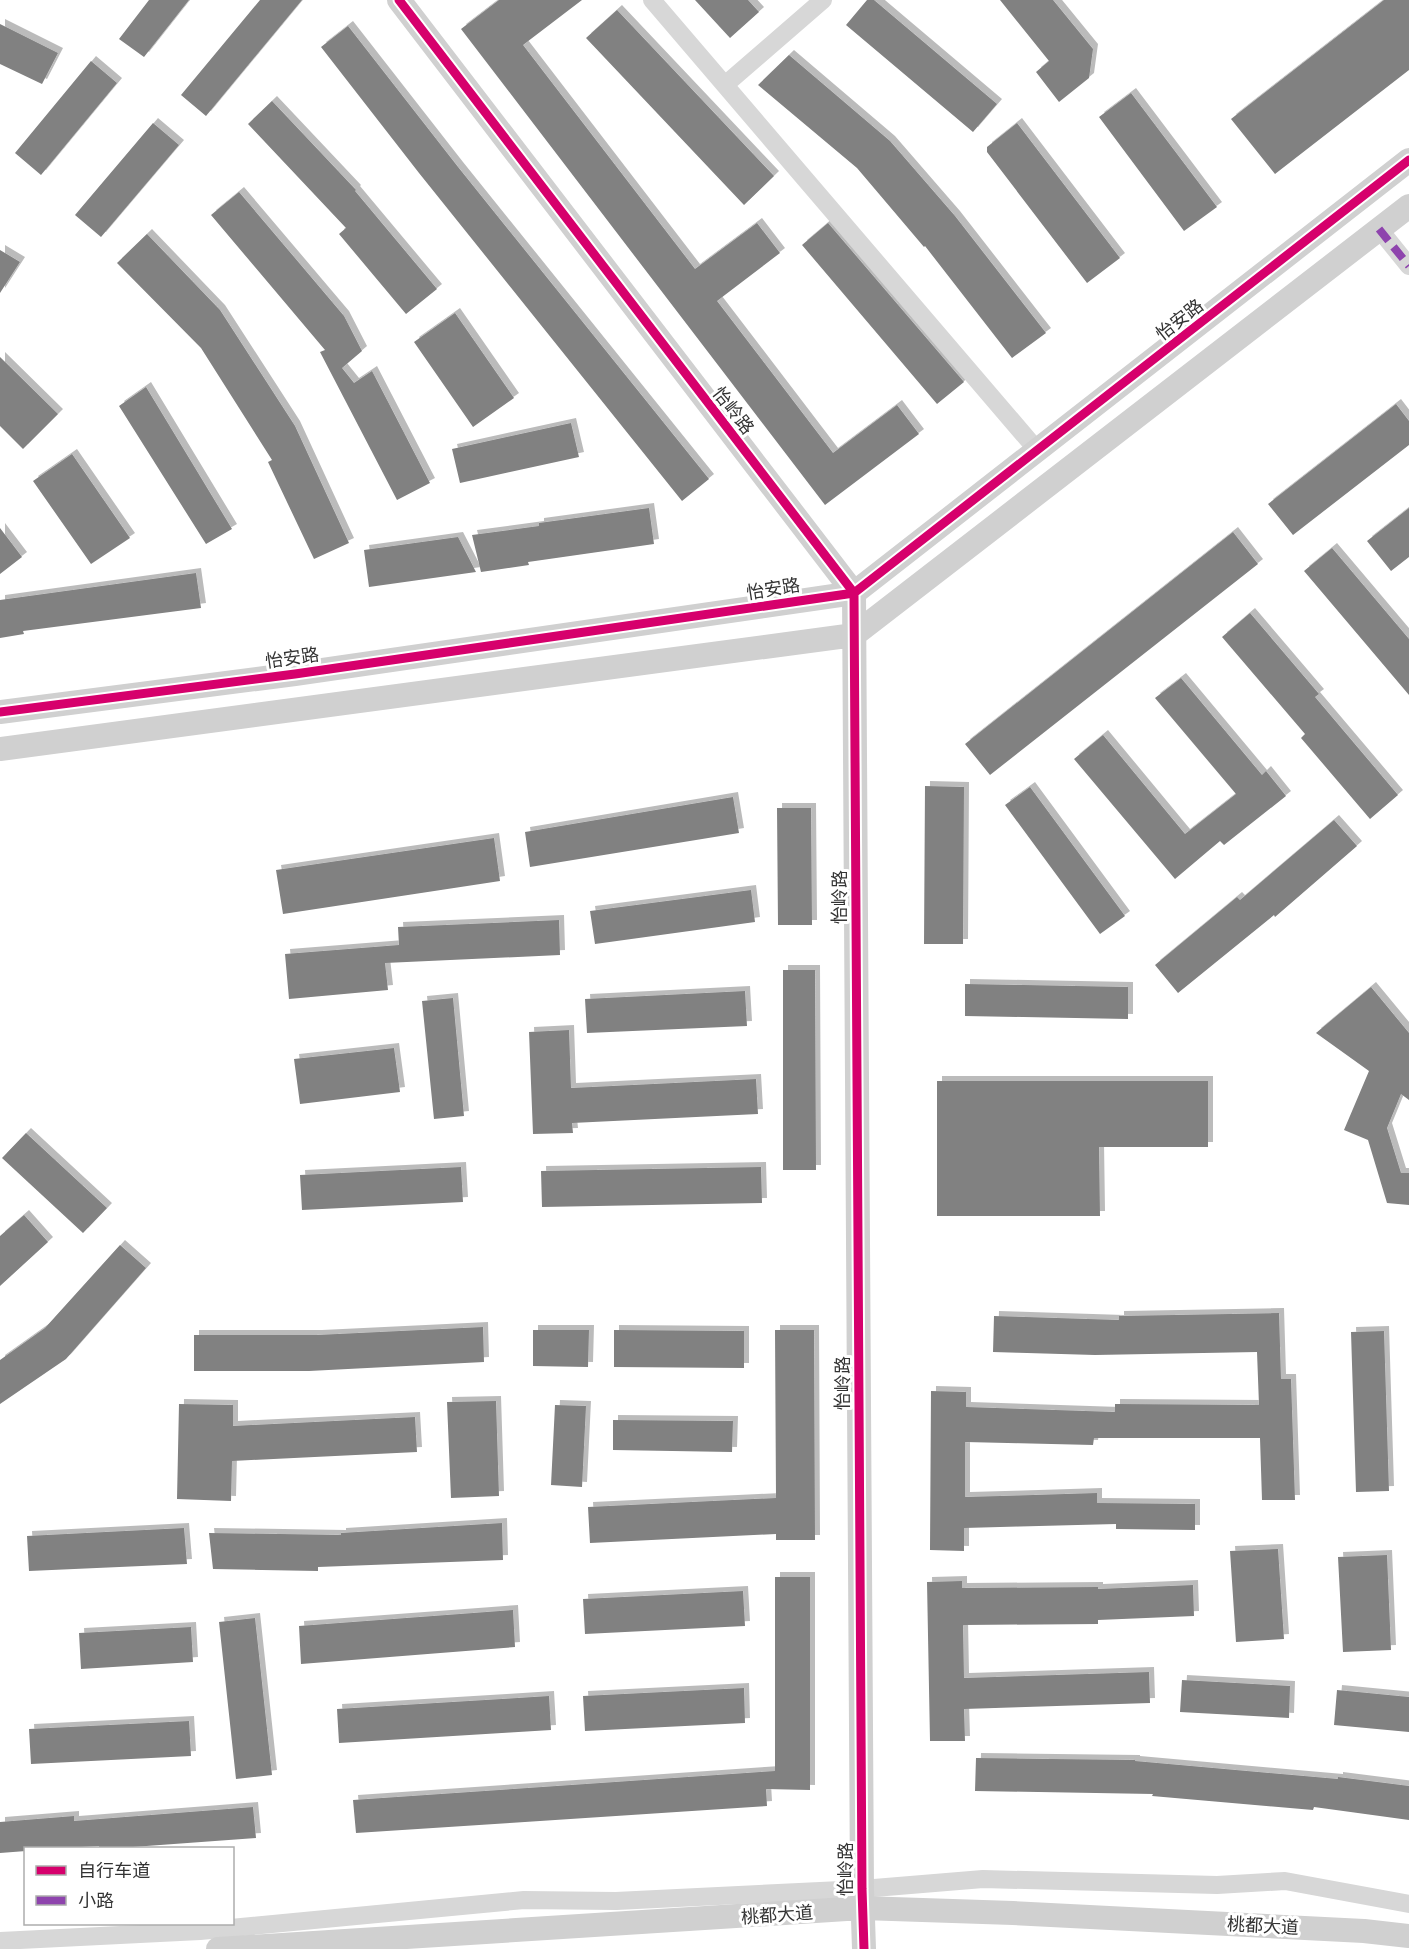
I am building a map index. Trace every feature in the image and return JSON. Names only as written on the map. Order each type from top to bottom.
[{"type":"street","name":"怡岭路","points":[[399,0],[854,593],[864,1949]]},
{"type":"street","points":[[652,0],[1037,450]]},
{"type":"street","points":[[726,84],[822,0]]},
{"type":"street","name":"怡安路","points":[[0,712],[307,672],[854,593],[1409,160]]},
{"type":"street","points":[[0,749],[854,635],[1409,206]]},
{"type":"street","points":[[1379,229],[1409,266]]},
{"type":"street","points":[[0,1941],[200,1931],[524,1900],[862,1899],[983,1879],[1217,1885],[1285,1881],[1409,1904]]},
{"type":"street","name":"桃都大道","points":[[218,1949],[862,1899],[1013,1913],[1364,1930],[1409,1936]]},
{"type":"building","points":[[149,0],[189,0],[144,57],[119,39]]},
{"type":"building","points":[[260,0],[302,0],[206,116],[181,95]]},
{"type":"building","points":[[499,0],[582,0],[523,45],[695,269],[757,223],[780,253],[717,301],[833,453],[897,405],[919,434],[825,505],[461,29]]},
{"type":"building","points":[[695,0],[748,0],[759,12],[730,38]]},
{"type":"building","points":[[867,0],[874,0],[997,104],[973,132],[846,25]]},
{"type":"building","points":[[1000,0],[1053,0],[1093,49],[1089,78],[1059,102],[1036,72],[1049,61]]},
{"type":"building","points":[[1384,0],[1409,0],[1409,70],[1275,174],[1231,119]]},
{"type":"building","points":[[617,10],[774,176],[744,205],[586,38]]},
{"type":"building","points":[[0,24],[58,53],[42,84],[0,64]]},
{"type":"building","points":[[348,26],[458,167],[709,479],[682,501],[321,47]]},
{"type":"building","points":[[789,55],[890,141],[955,216],[1046,333],[1012,358],[925,246],[857,168],[758,85]]},
{"type":"building","points":[[91,61],[117,83],[41,175],[15,153]]},
{"type":"building","points":[[1131,93],[1217,207],[1184,231],[1099,117]]},
{"type":"building","points":[[272,101],[356,190],[437,289],[406,314],[339,234],[346,228],[248,124]]},
{"type":"building","points":[[153,123],[179,145],[101,237],[75,215]]},
{"type":"building","points":[[1017,123],[1120,258],[1087,283],[987,152],[987,147]]},
{"type":"building","points":[[239,192],[344,316],[362,351],[342,368],[354,383],[372,371],[430,483],[397,500],[320,352],[325,350],[211,215]]},
{"type":"building","points":[[828,223],[964,382],[937,404],[802,245]]},
{"type":"building","points":[[147,234],[220,310],[295,426],[349,543],[314,559],[268,462],[272,460],[201,348],[117,263]]},
{"type":"building","points":[[0,250],[20,262],[0,293]]},
{"type":"building","points":[[455,313],[514,398],[473,427],[414,342]]},
{"type":"building","points":[[0,357],[58,414],[23,449],[0,426]]},
{"type":"building","points":[[146,387],[232,529],[206,544],[119,406]]},
{"type":"building","points":[[1396,404],[1409,421],[1409,445],[1293,535],[1268,504]]},
{"type":"building","points":[[571,423],[579,457],[460,483],[452,449]]},
{"type":"building","points":[[72,454],[130,538],[91,564],[33,481]]},
{"type":"building","points":[[649,508],[654,544],[528,562],[529,565],[481,572],[472,535]]},
{"type":"building","points":[[1409,508],[1409,557],[1391,571],[1367,541]]},
{"type":"building","points":[[0,528],[22,557],[0,574]]},
{"type":"building","points":[[1233,532],[1258,564],[990,775],[965,744]]},
{"type":"building","points":[[458,537],[476,572],[369,587],[364,550]]},
{"type":"building","points":[[1332,548],[1409,639],[1409,695],[1304,571]]},
{"type":"building","points":[[196,573],[201,608],[23,631],[24,634],[0,638],[0,600]]},
{"type":"building","points":[[1250,613],[1319,694],[1315,697],[1398,795],[1370,819],[1301,738],[1305,734],[1222,637]]},
{"type":"building","points":[[1181,678],[1262,775],[1266,771],[1286,796],[1224,845],[1220,841],[1175,879],[1074,759],[1103,735],[1185,834],[1236,794],[1155,698]]},
{"type":"building","points":[[925,786],[964,787],[963,944],[924,944]]},
{"type":"building","points":[[1030,787],[1125,916],[1100,934],[1005,805]]},
{"type":"building","points":[[733,797],[739,833],[530,867],[525,832]]},
{"type":"building","points":[[777,808],[811,808],[812,925],[778,925]]},
{"type":"building","points":[[1334,820],[1357,846],[1275,917],[1274,915],[1178,993],[1155,965],[1237,897],[1240,900]]},
{"type":"building","points":[[494,838],[500,881],[283,914],[276,870]]},
{"type":"building","points":[[751,890],[755,922],[595,944],[590,911]]},
{"type":"building","points":[[559,920],[560,955],[385,963],[388,990],[289,999],[285,954],[399,945],[398,927]]},
{"type":"building","points":[[783,970],[815,970],[816,1170],[783,1170]]},
{"type":"building","points":[[965,984],[1128,987],[1128,1019],[965,1016]]},
{"type":"building","points":[[1371,987],[1409,1033],[1409,1100],[1401,1094],[1387,1128],[1401,1173],[1409,1173],[1409,1205],[1387,1203],[1368,1140],[1344,1130],[1369,1071],[1316,1033]]},
{"type":"building","points":[[745,991],[747,1026],[587,1033],[585,999]]},
{"type":"building","points":[[453,998],[464,1116],[434,1119],[422,1001]]},
{"type":"building","points":[[569,1030],[571,1088],[756,1079],[758,1114],[572,1123],[573,1133],[533,1134],[529,1032]]},
{"type":"building","points":[[394,1048],[400,1092],[300,1104],[294,1059]]},
{"type":"building","points":[[937,1081],[1208,1081],[1208,1147],[1099,1147],[1100,1216],[937,1216]]},
{"type":"building","points":[[26,1133],[107,1208],[83,1233],[2,1158]]},
{"type":"building","points":[[461,1167],[463,1202],[302,1210],[300,1175]]},
{"type":"building","points":[[761,1167],[762,1203],[542,1207],[541,1171]]},
{"type":"building","points":[[24,1215],[48,1242],[0,1286],[0,1236]]},
{"type":"building","points":[[120,1245],[146,1268],[66,1359],[0,1404],[0,1360],[45,1328]]},
{"type":"building","points":[[1279,1313],[1281,1379],[1291,1379],[1295,1500],[1262,1500],[1260,1438],[1094,1438],[1093,1445],[965,1442],[965,1497],[1097,1493],[1097,1503],[1195,1504],[1195,1530],[1116,1529],[1116,1524],[964,1528],[964,1551],[930,1550],[931,1391],[966,1392],[966,1407],[1115,1412],[1115,1404],[1259,1405],[1257,1352],[1095,1355],[993,1352],[994,1316],[1119,1320],[1119,1316]]},
{"type":"building","points":[[483,1327],[484,1362],[309,1371],[194,1371],[194,1335],[317,1335]]},
{"type":"building","points":[[533,1330],[589,1330],[588,1367],[533,1366]]},
{"type":"building","points":[[614,1330],[744,1331],[744,1368],[614,1367]]},
{"type":"building","points":[[775,1330],[814,1330],[815,1540],[776,1540],[776,1534],[590,1543],[588,1507],[776,1498]]},
{"type":"building","points":[[1384,1331],[1389,1491],[1356,1492],[1351,1332]]},
{"type":"building","points":[[496,1401],[499,1496],[451,1498],[447,1402]]},
{"type":"building","points":[[179,1404],[233,1405],[233,1426],[415,1417],[417,1452],[232,1461],[231,1501],[177,1499]]},
{"type":"building","points":[[555,1405],[586,1406],[582,1487],[551,1485]]},
{"type":"building","points":[[613,1420],[733,1421],[732,1452],[613,1450]]},
{"type":"building","points":[[502,1523],[503,1560],[318,1567],[318,1571],[213,1569],[209,1533],[341,1535],[341,1533]]},
{"type":"building","points":[[184,1528],[187,1564],[29,1571],[27,1536]]},
{"type":"building","points":[[1278,1549],[1284,1639],[1236,1642],[1230,1551]]},
{"type":"building","points":[[1387,1555],[1391,1650],[1343,1652],[1338,1557]]},
{"type":"building","points":[[775,1577],[810,1577],[810,1790],[766,1789],[767,1806],[356,1833],[353,1800],[775,1771]]},
{"type":"building","points":[[962,1581],[962,1588],[1098,1587],[1098,1589],[1193,1585],[1194,1616],[1098,1620],[1098,1624],[963,1625],[964,1678],[1149,1672],[1150,1703],[964,1709],[965,1741],[930,1741],[927,1582]]},
{"type":"building","points":[[743,1591],[745,1626],[585,1634],[583,1599]]},
{"type":"building","points":[[513,1610],[515,1647],[301,1664],[299,1626]]},
{"type":"building","points":[[255,1618],[272,1775],[236,1779],[219,1622]]},
{"type":"building","points":[[191,1627],[193,1662],[81,1669],[79,1633]]},
{"type":"building","points":[[1182,1680],[1290,1686],[1289,1718],[1180,1712]]},
{"type":"building","points":[[744,1688],[745,1723],[585,1731],[583,1696]]},
{"type":"building","points":[[1337,1690],[1409,1697],[1409,1732],[1334,1725]]},
{"type":"building","points":[[549,1696],[551,1730],[339,1743],[337,1709]]},
{"type":"building","points":[[189,1721],[191,1756],[31,1764],[29,1729]]},
{"type":"building","points":[[976,1758],[1135,1760],[1338,1779],[1338,1777],[1409,1786],[1409,1820],[1314,1807],[1313,1810],[1152,1796],[1153,1794],[975,1791]]},
{"type":"building","points":[[253,1807],[256,1838],[133,1847],[24,1847],[24,1851],[0,1853],[0,1822],[74,1816],[74,1821]]},
{"type":"marked path","points":[[1379,229],[1409,266]]},
{"type":"cycle path","points":[[399,0],[854,593],[864,1949]]},
{"type":"cycle path","points":[[0,712],[295,674],[854,593],[1409,160]]}]
